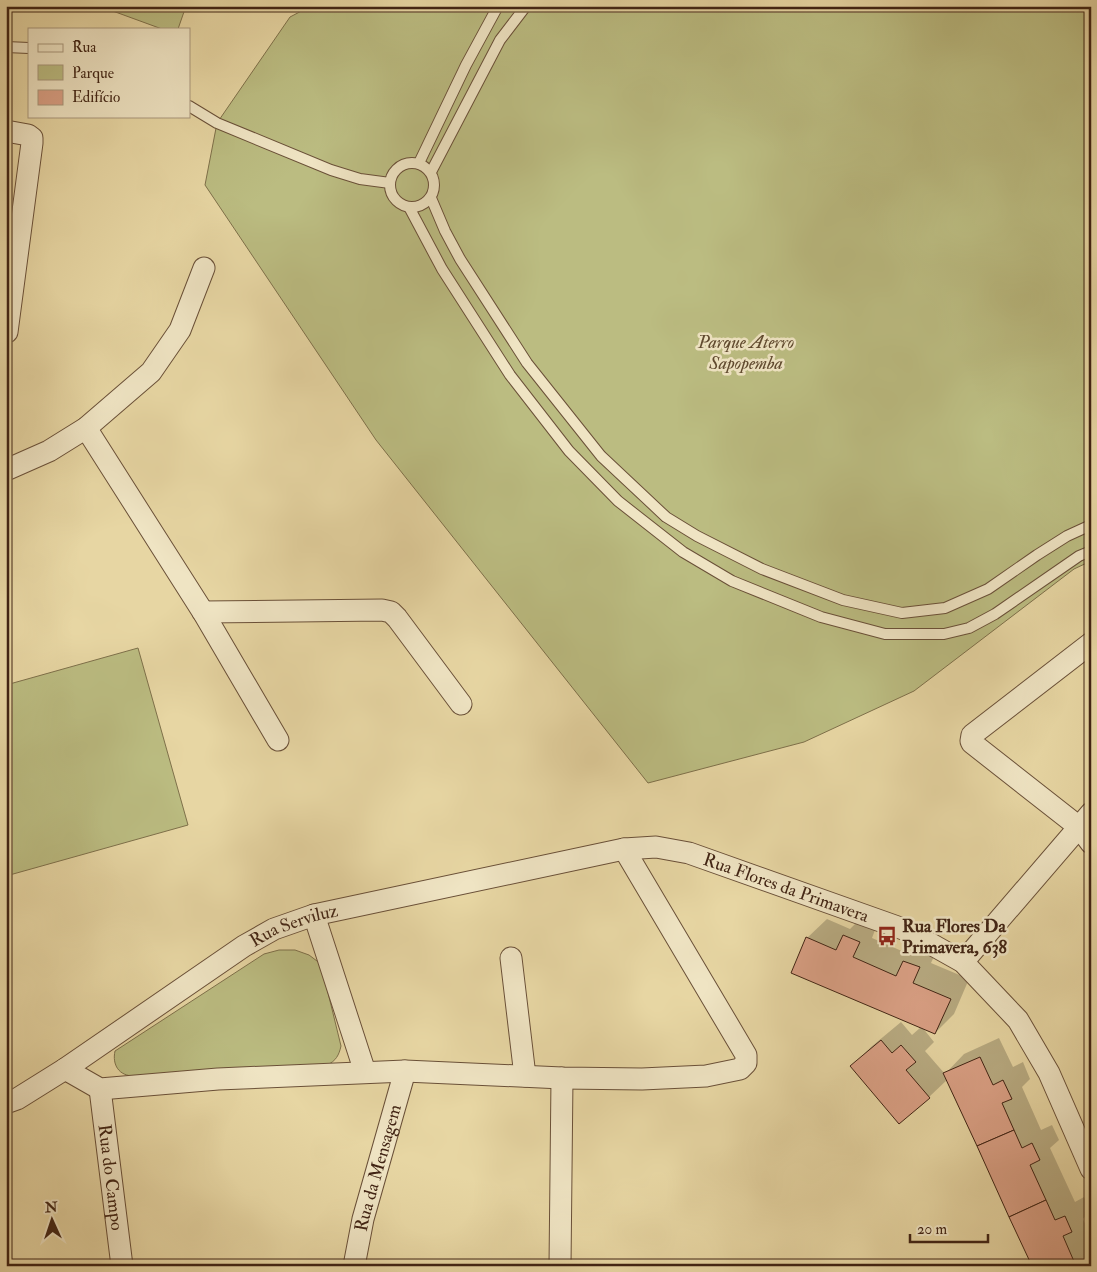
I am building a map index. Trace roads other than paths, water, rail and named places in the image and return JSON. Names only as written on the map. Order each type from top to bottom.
[{"type":"street","points":[[6,131],[32,138],[7,332]]},
{"type":"street","points":[[6,470],[49,451],[86,428],[150,372],[180,330],[204,268]]},
{"type":"street","points":[[86,428],[203,612],[278,740]]},
{"type":"street","points":[[203,612],[382,610],[391,612],[460,704]]},
{"type":"street","points":[[963,962],[1087,828],[972,744],[972,735],[1091,644]]},
{"type":"street","name":"Rua Flores da Primavera","points":[[624,849],[656,847],[689,853],[906,930],[963,962],[1018,1020],[1049,1073],[1086,1144],[1091,1169]]},
{"type":"street","points":[[66,1069],[100,1089],[218,1079],[365,1072],[405,1071],[562,1078],[642,1079],[706,1076],[740,1069],[746,1063],[746,1055],[624,849]]},
{"type":"street","name":"Rua Serviluz","points":[[6,1103],[17,1099],[66,1069],[244,946],[274,929],[314,915],[624,849]]},
{"type":"street","points":[[314,915],[365,1072]]},
{"type":"street","points":[[511,958],[526,1076]]},
{"type":"street","name":"Rua da Mensagem","points":[[354,1266],[363,1219],[405,1071]]},
{"type":"street","points":[[560,1266],[562,1078]]},
{"type":"street","name":"Rua do Campo","points":[[100,1089],[122,1266]]},
{"type":"lane","points":[[419,164],[466,65],[498,6]]},
{"type":"lane","points":[[431,172],[500,40],[526,6]]},
{"type":"lane","points":[[6,47],[28,48]]},
{"type":"lane","points":[[190,107],[217,123],[331,170],[360,178],[390,182]]},
{"type":"lane","points":[[409,163],[419,164],[431,172],[434,189],[431,198],[425,204],[409,207],[401,205],[394,199],[390,191],[390,182],[393,173],[400,166],[409,163]]},
{"type":"lane","points":[[431,198],[445,231],[460,259],[527,363],[601,456],[666,517],[697,536],[754,565],[843,600],[902,613],[945,608],[988,589],[1067,536],[1091,525]]},
{"type":"lane","points":[[409,207],[442,269],[510,375],[569,451],[618,501],[683,552],[732,581],[821,617],[884,634],[944,634],[969,628],[995,614],[1079,556],[1091,551]]},
{"type":"place","name":"Rua Flores Da Primavera, 638","points":[[887,936]]},
{"type":"park label","name":"Parque Aterro Sapopemba","points":[[746,352]]}]
